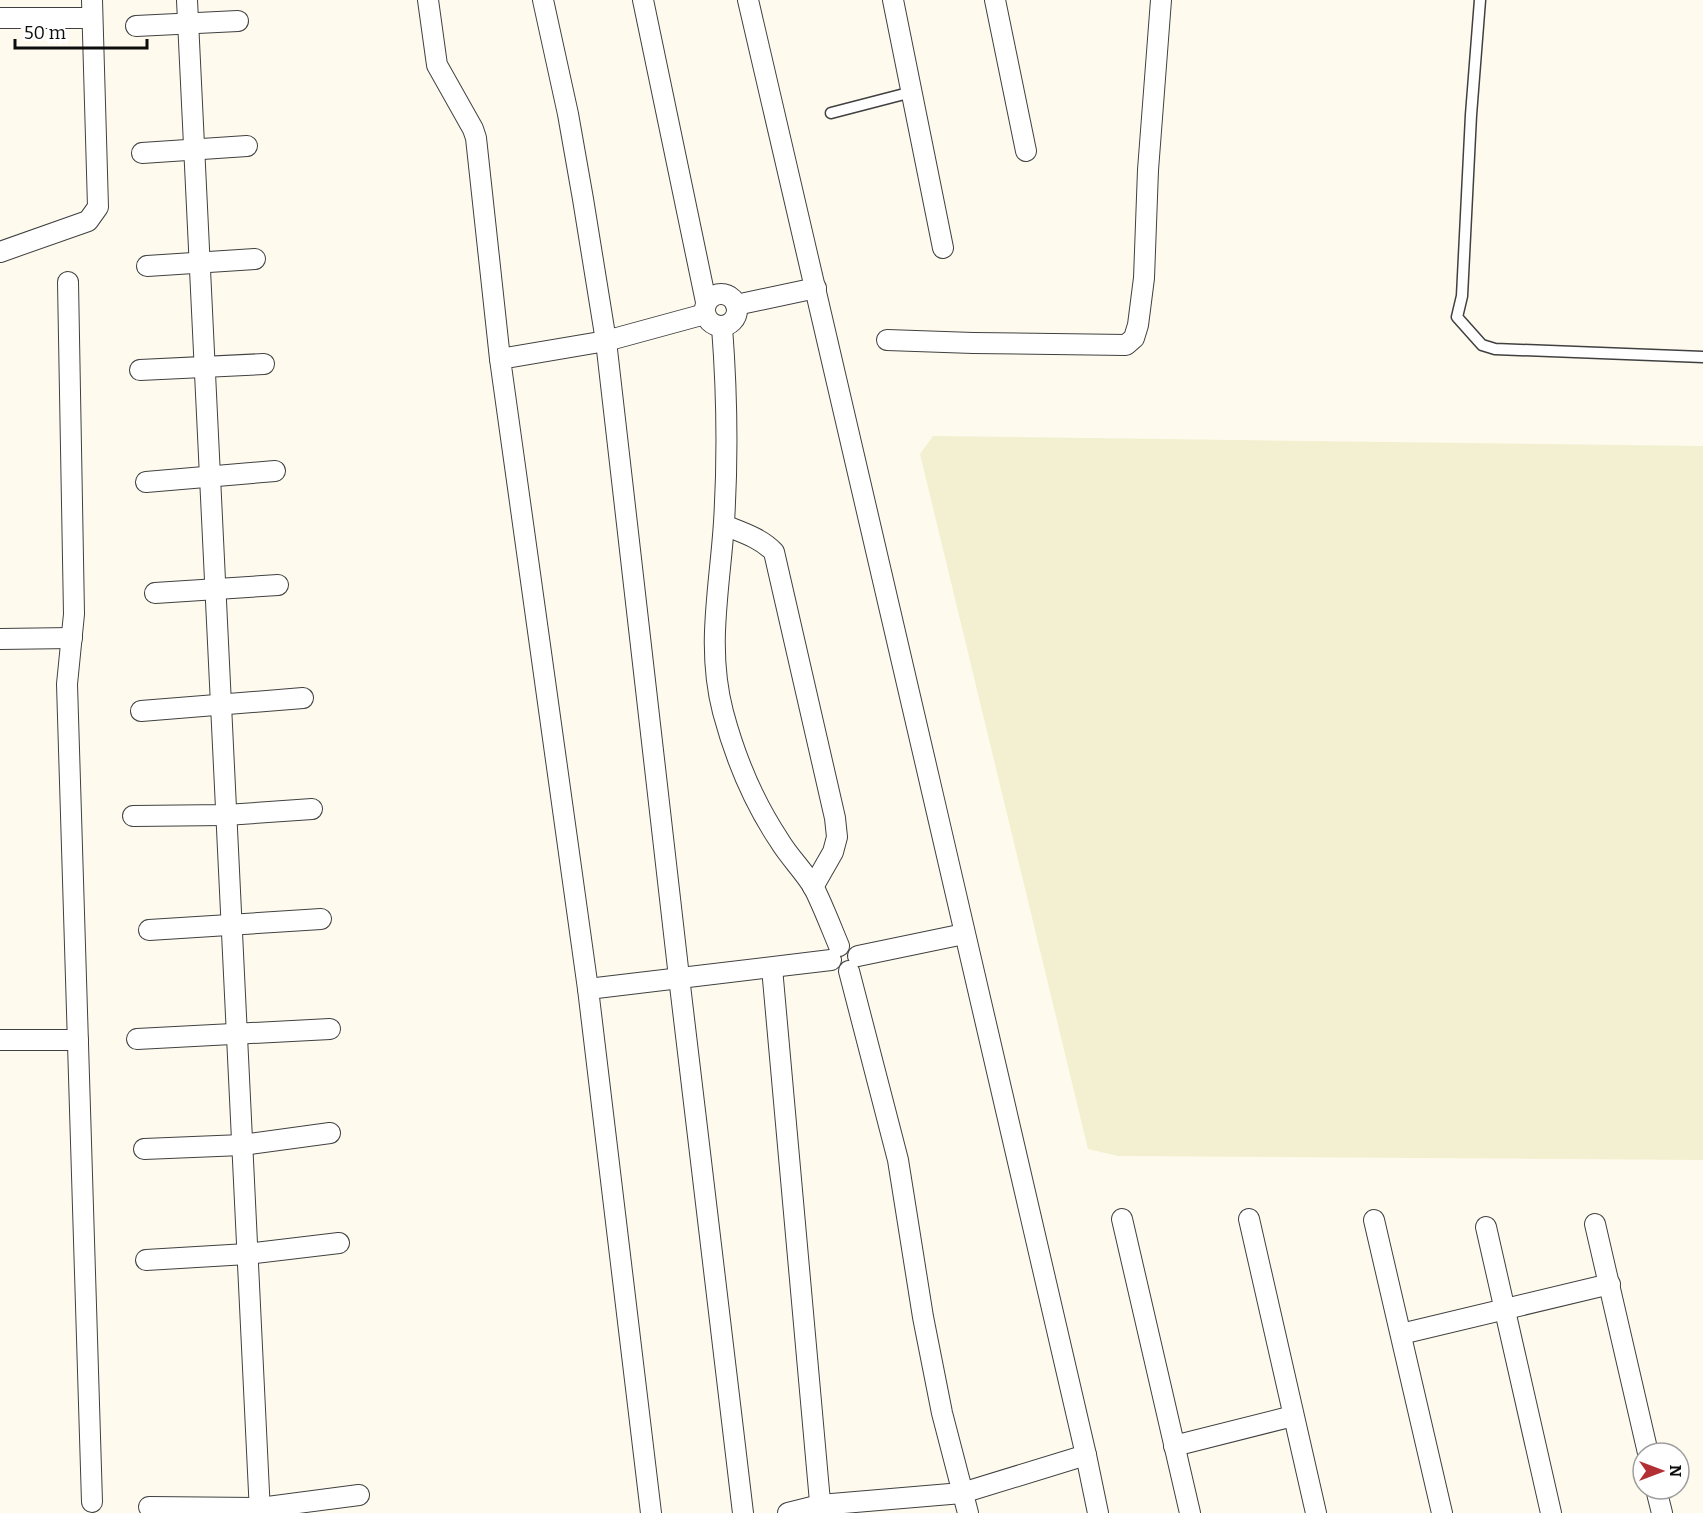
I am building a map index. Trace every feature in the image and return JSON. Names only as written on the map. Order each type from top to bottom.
[{"type":"street","points":[[187,0],[260,1510]]},
{"type":"street","points":[[428,0],[437,65],[474,129],[476,138],[500,360],[588,989],[651,1513]]},
{"type":"street","points":[[543,0],[568,114],[606,341],[743,1513]]},
{"type":"street","points":[[500,360],[606,341],[706,308],[716,294],[728,296],[736,305],[736,316],[732,322],[722,327],[712,324],[706,308],[643,0]]},
{"type":"street","points":[[748,0],[1098,1513]]},
{"type":"street","points":[[892,0],[943,248]]},
{"type":"street","points":[[995,0],[1026,151]]},
{"type":"street","points":[[887,340],[1126,345],[1134,338],[1138,325],[1144,278],[1148,170],[1161,0]]},
{"type":"street","points":[[0,18],[92,9],[98,207],[88,221],[0,252]]},
{"type":"street","points":[[136,26],[238,21]]},
{"type":"street","points":[[142,153],[247,146]]},
{"type":"street","points":[[147,266],[255,259]]},
{"type":"street","points":[[68,282],[74,614],[67,684],[92,1502]]},
{"type":"street","points":[[736,305],[816,288]]},
{"type":"street","points":[[722,327],[727,457],[724,525],[713,643],[716,680],[722,710],[736,756],[755,799],[778,840],[813,887],[835,953]]},
{"type":"street","points":[[140,370],[264,364]]},
{"type":"street","points":[[146,482],[274,471]]},
{"type":"street","points":[[724,525],[758,539],[774,552],[835,818],[837,837],[832,852],[813,887]]},
{"type":"street","points":[[155,593],[278,585]]},
{"type":"street","points":[[0,639],[72,638]]},
{"type":"street","points":[[141,711],[303,698]]},
{"type":"street","points":[[134,816],[226,815],[312,809]]},
{"type":"street","points":[[149,930],[321,919]]},
{"type":"street","points":[[854,964],[964,934]]},
{"type":"street","points":[[588,989],[772,968],[835,953],[848,945],[855,951],[854,964],[898,1160],[923,1317],[942,1413],[968,1513]]},
{"type":"street","points":[[772,968],[820,1509]]},
{"type":"street","points":[[137,1039],[330,1029]]},
{"type":"street","points":[[0,1040],[78,1040]]},
{"type":"street","points":[[144,1149],[242,1144],[330,1133]]},
{"type":"street","points":[[1122,1219],[1190,1513]]},
{"type":"street","points":[[1248,1219],[1316,1513]]},
{"type":"street","points":[[1374,1220],[1442,1513]]},
{"type":"street","points":[[1595,1224],[1645,1441]]},
{"type":"street","points":[[1486,1227],[1551,1513]]},
{"type":"street","points":[[146,1260],[247,1254],[339,1243]]},
{"type":"street","points":[[1401,1334],[1610,1284]]},
{"type":"street","points":[[1174,1446],[1293,1416]]},
{"type":"street","points":[[788,1513],[962,1493],[1086,1455]]},
{"type":"street","points":[[149,1507],[260,1510],[359,1495]]},
{"type":"lane","points":[[1480,0],[1471,106],[1462,296],[1457,317],[1482,345],[1495,349],[1703,357]]},
{"type":"lane","points":[[831,113],[912,92]]},
{"type":"shaded area","points":[[933,436],[1703,446],[1703,1160],[1118,1156],[1088,1149],[920,454]]}]
